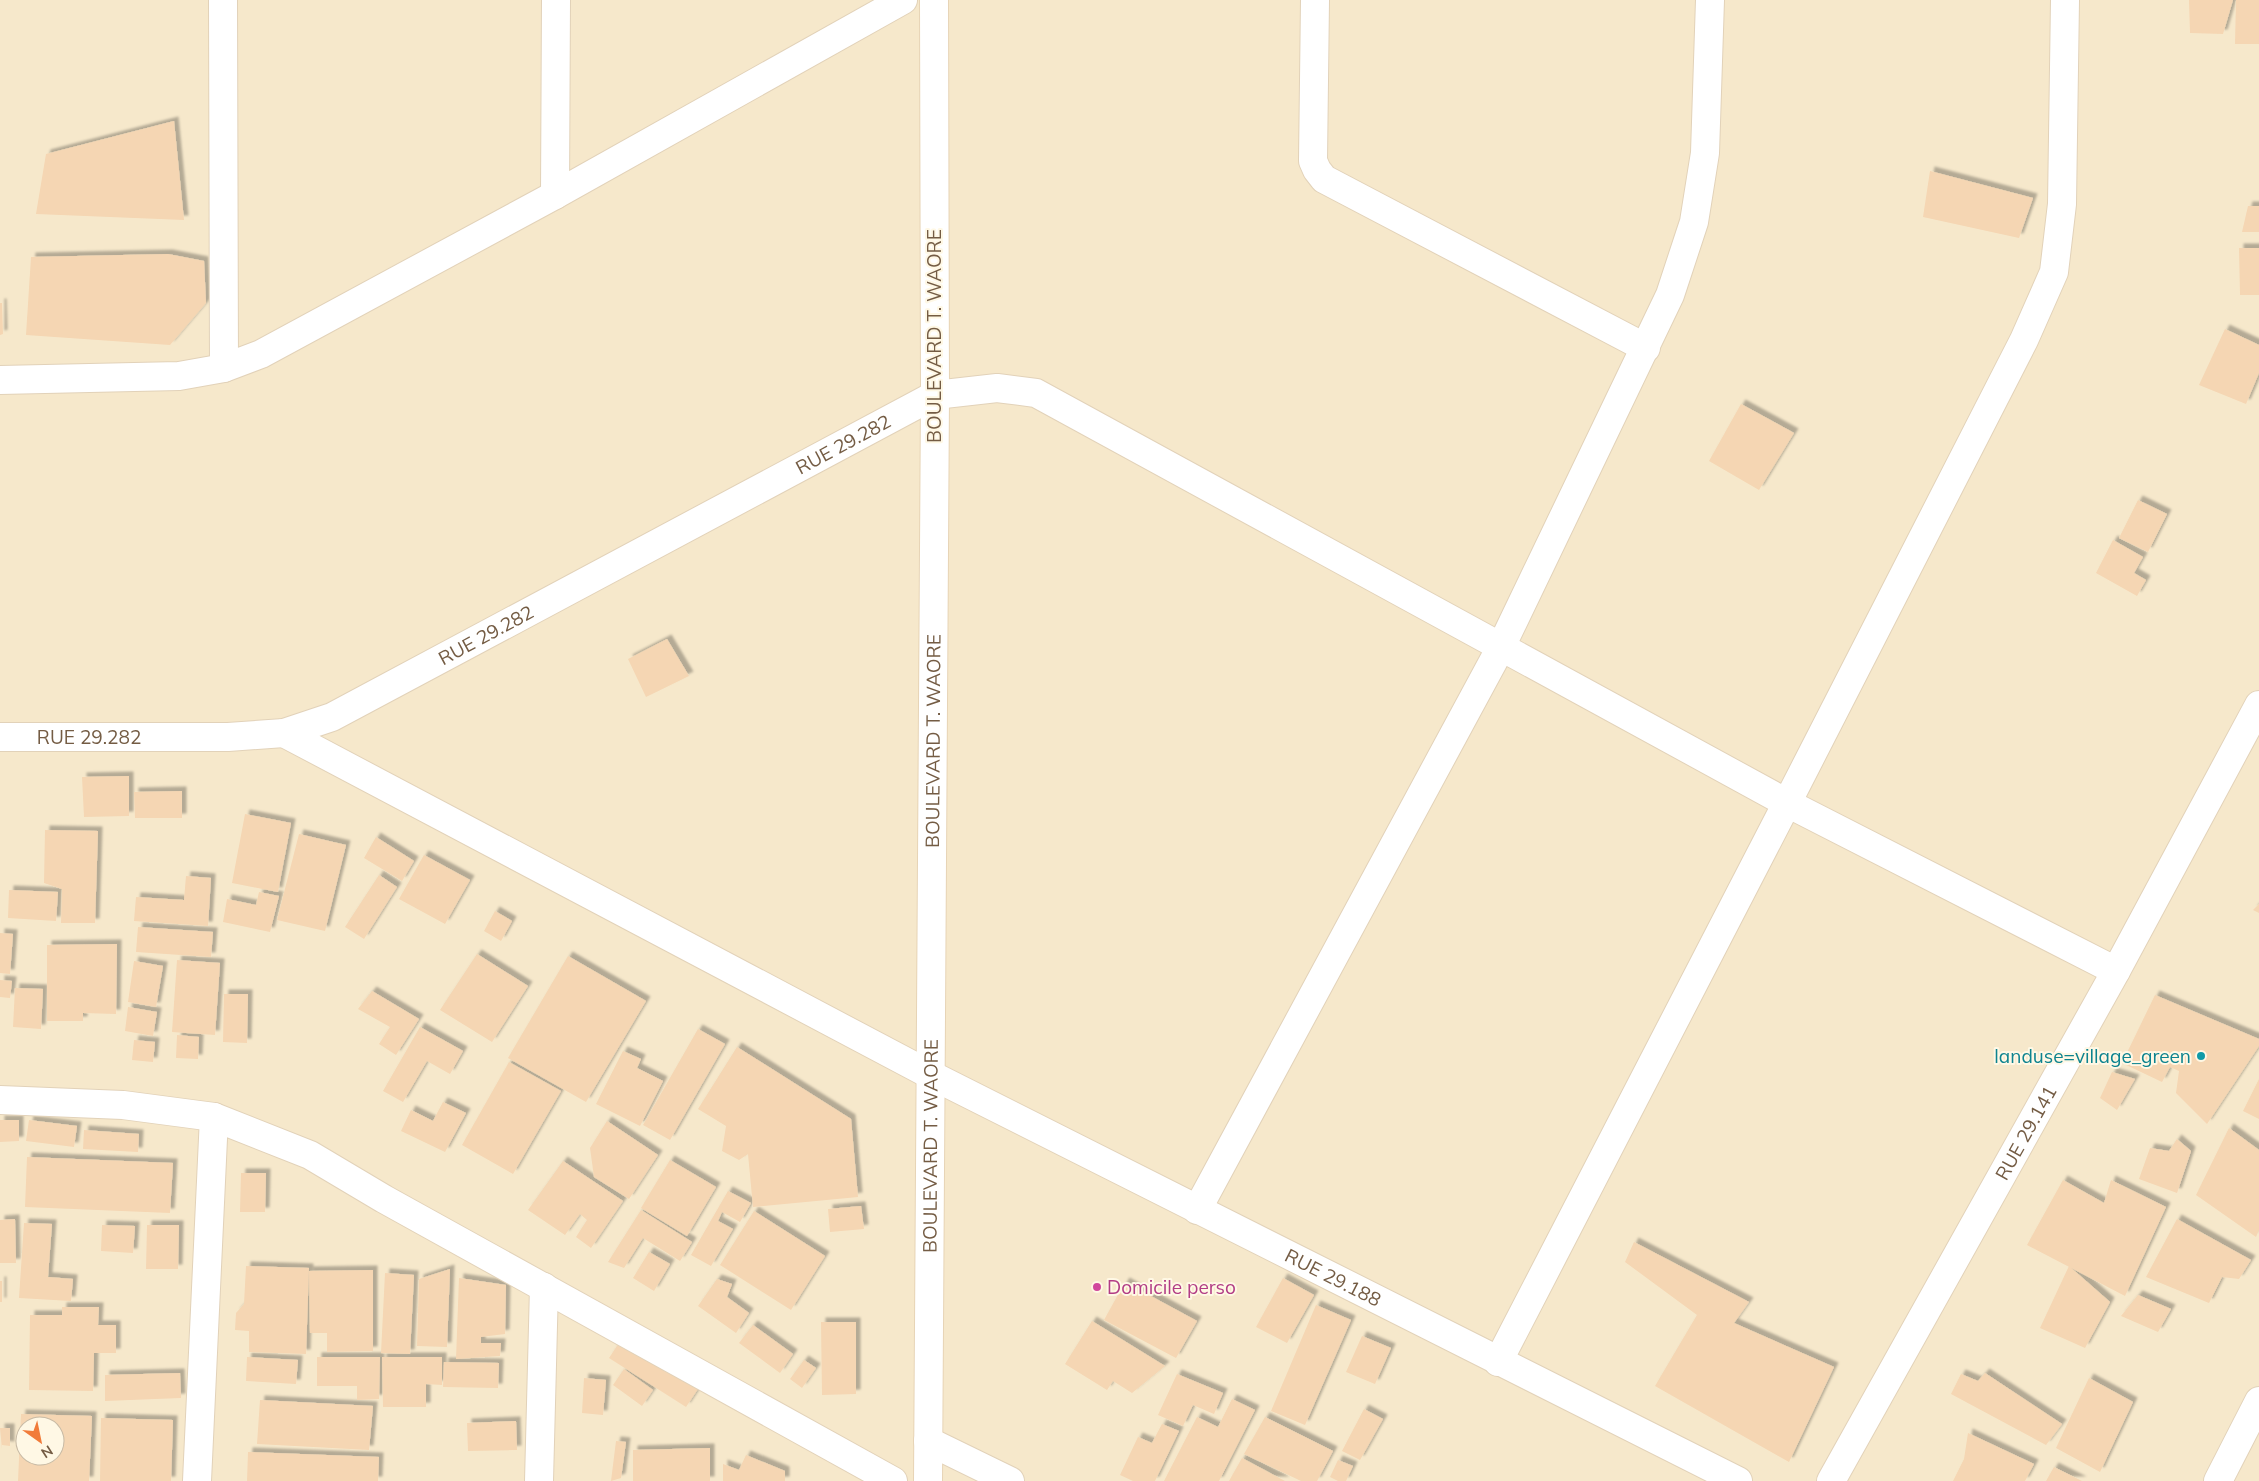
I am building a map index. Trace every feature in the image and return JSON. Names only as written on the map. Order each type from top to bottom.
[{"type":"street","points":[[223,0],[224,368]]},
{"type":"street","points":[[555,194],[556,0]]},
{"type":"street","points":[[0,380],[179,376],[224,368],[261,354],[555,194],[903,0]]},
{"type":"street","name":"BOULEVARD T. WAORE","points":[[928,1481],[929,1074],[935,395],[934,0]]},
{"type":"street","points":[[1315,0],[1313,161],[1324,179],[1646,348]]},
{"type":"street","points":[[1197,1210],[1501,647],[1670,295],[1694,222],[1705,153],[1710,0]]},
{"type":"street","points":[[1498,1362],[1788,803],[2019,348],[2054,272],[2062,204],[2065,0]]},
{"type":"street","points":[[935,395],[997,388],[1036,393],[1788,803],[2116,971]]},
{"type":"street","name":"RUE 29.282","points":[[0,737],[228,738],[284,733],[332,718],[935,395]]},
{"type":"street","name":"RUE 29.141","points":[[1831,1481],[2116,971],[2259,704]]},
{"type":"street","name":"RUE 29.188","points":[[284,733],[929,1074],[1498,1362],[1738,1481]]},
{"type":"street","points":[[0,1100],[123,1105],[214,1117],[310,1154],[384,1199],[893,1481]]},
{"type":"street","points":[[197,1481],[214,1117]]},
{"type":"street","points":[[539,1481],[544,1287]]},
{"type":"street","points":[[2218,1481],[2259,1401]]},
{"type":"street","points":[[928,1441],[1010,1481]]},
{"type":"shaded area","points":[[0,0],[2259,0],[2259,1481],[0,1481]]},
{"type":"building","points":[[2189,0],[2233,0],[2223,34],[2190,33]]},
{"type":"building","points":[[2236,0],[2259,0],[2259,44],[2235,44]]},
{"type":"building","points":[[174,121],[184,220],[36,214],[46,154]]},
{"type":"building","points":[[1930,171],[2033,198],[2019,238],[1923,217]]},
{"type":"building","points":[[2248,206],[2259,206],[2259,232],[2242,232]]},
{"type":"building","points":[[2239,248],[2259,248],[2259,295],[2240,295]]},
{"type":"building","points":[[168,254],[204,261],[206,303],[170,345],[26,335],[31,257]]},
{"type":"building","points":[[0,303],[2,303],[3,334],[0,335]]},
{"type":"building","points":[[2225,329],[2259,345],[2259,373],[2246,404],[2199,385]]},
{"type":"building","points":[[1741,404],[1794,433],[1759,490],[1709,461]]},
{"type":"building","points":[[2138,500],[2167,514],[2148,552],[2119,538]]},
{"type":"building","points":[[2113,540],[2143,557],[2134,573],[2146,580],[2137,596],[2096,573]]},
{"type":"building","points":[[667,639],[689,676],[646,697],[628,659]]},
{"type":"building","points":[[129,776],[129,816],[84,817],[82,777]]},
{"type":"building","points":[[182,791],[182,818],[135,818],[134,792]]},
{"type":"building","points":[[245,814],[291,823],[278,892],[232,883]]},
{"type":"building","points":[[45,830],[98,831],[95,923],[61,923],[62,889],[44,883]]},
{"type":"building","points":[[299,834],[346,845],[325,931],[277,920]]},
{"type":"building","points":[[376,837],[414,861],[402,881],[364,858]]},
{"type":"building","points":[[424,855],[470,880],[445,924],[399,899]]},
{"type":"building","points":[[379,875],[397,887],[364,939],[345,927]]},
{"type":"building","points":[[186,876],[211,878],[208,926],[134,921],[136,897],[184,900]]},
{"type":"building","points":[[9,890],[58,892],[56,921],[8,918]]},
{"type":"building","points":[[259,892],[279,896],[270,932],[223,922],[227,899],[256,905]]},
{"type":"building","points":[[2259,904],[2259,913],[2253,910]]},
{"type":"building","points":[[495,911],[512,921],[501,941],[484,931]]},
{"type":"building","points":[[138,927],[213,932],[211,957],[136,952]]},
{"type":"building","points":[[0,933],[13,934],[10,974],[0,973]]},
{"type":"building","points":[[117,944],[116,1014],[83,1013],[83,1021],[47,1021],[47,945]]},
{"type":"building","points":[[477,954],[528,986],[492,1042],[440,1010]]},
{"type":"building","points":[[568,956],[646,1001],[586,1102],[508,1058]]},
{"type":"building","points":[[177,960],[220,963],[215,1035],[172,1032]]},
{"type":"building","points":[[134,961],[163,966],[156,1007],[128,1002]]},
{"type":"building","points":[[0,980],[12,981],[10,998],[0,997]]},
{"type":"building","points":[[15,988],[43,989],[41,1029],[13,1027]]},
{"type":"building","points":[[372,991],[419,1019],[396,1055],[379,1044],[390,1027],[358,1009]]},
{"type":"building","points":[[224,994],[248,994],[247,1043],[223,1042]]},
{"type":"building","name":"landuse=village_green","points":[[2155,995],[2259,1039],[2259,1046],[2207,1124],[2176,1093],[2179,1071],[2170,1067],[2162,1082],[2122,1063]]},
{"type":"building","points":[[128,1007],[157,1012],[153,1036],[125,1031]]},
{"type":"building","points":[[420,1027],[463,1051],[450,1074],[427,1061],[403,1102],[383,1091]]},
{"type":"building","points":[[698,1029],[725,1044],[670,1140],[643,1125]]},
{"type":"building","points":[[177,1035],[199,1037],[198,1059],[176,1058]]},
{"type":"building","points":[[134,1040],[155,1042],[153,1062],[132,1060]]},
{"type":"building","points":[[737,1047],[851,1119],[858,1197],[753,1207],[748,1154],[739,1160],[722,1151],[726,1126],[698,1109]]},
{"type":"building","points":[[623,1051],[641,1059],[637,1068],[663,1081],[640,1126],[596,1104]]},
{"type":"building","points":[[509,1062],[561,1091],[513,1174],[462,1145]]},
{"type":"building","points":[[2112,1072],[2135,1079],[2117,1110],[2100,1098]]},
{"type":"building","points":[[2259,1079],[2259,1119],[2243,1111]]},
{"type":"building","points":[[443,1102],[466,1113],[445,1152],[401,1131],[411,1110],[433,1121]]},
{"type":"building","points":[[0,1120],[19,1120],[19,1141],[0,1142]]},
{"type":"building","points":[[29,1120],[77,1126],[74,1147],[26,1141]]},
{"type":"building","points":[[607,1121],[658,1155],[629,1199],[594,1177],[590,1148]]},
{"type":"building","points":[[2229,1128],[2259,1150],[2259,1230],[2256,1237],[2196,1195]]},
{"type":"building","points":[[84,1130],[139,1134],[138,1152],[83,1149]]},
{"type":"building","points":[[2177,1139],[2191,1151],[2177,1193],[2139,1179],[2150,1148],[2169,1151]]},
{"type":"building","points":[[27,1157],[173,1163],[170,1213],[25,1207]]},
{"type":"building","points":[[670,1160],[716,1187],[687,1236],[641,1208]]},
{"type":"building","points":[[563,1161],[623,1201],[591,1248],[576,1237],[587,1220],[580,1214],[565,1235],[528,1210]]},
{"type":"building","points":[[241,1173],[266,1173],[265,1212],[240,1212]]},
{"type":"building","points":[[2063,1180],[2104,1203],[2111,1180],[2166,1207],[2125,1296],[2027,1245]]},
{"type":"building","points":[[728,1191],[751,1203],[740,1222],[722,1212],[718,1221],[733,1229],[711,1266],[691,1255]]},
{"type":"building","points":[[861,1206],[864,1229],[830,1232],[828,1209]]},
{"type":"building","points":[[641,1210],[692,1242],[680,1261],[643,1238],[624,1268],[608,1262]]},
{"type":"building","points":[[754,1211],[825,1256],[791,1310],[720,1265]]},
{"type":"building","points":[[15,1219],[16,1263],[0,1263],[0,1220]]},
{"type":"building","points":[[2177,1219],[2251,1260],[2239,1279],[2222,1277],[2209,1303],[2146,1277]]},
{"type":"building","points":[[24,1223],[52,1224],[48,1277],[73,1279],[71,1301],[19,1298]]},
{"type":"building","points":[[102,1225],[135,1226],[133,1253],[101,1251]]},
{"type":"building","points":[[147,1225],[179,1225],[178,1269],[146,1269]]},
{"type":"building","points":[[1634,1242],[1749,1302],[1734,1323],[1834,1367],[1789,1462],[1655,1386],[1697,1315],[1625,1262]]},
{"type":"building","points":[[649,1252],[670,1264],[654,1291],[633,1278]]},
{"type":"building","points":[[246,1266],[309,1268],[306,1354],[249,1352],[249,1331],[235,1330],[236,1313],[244,1304]]},
{"type":"building","points":[[2069,1266],[2110,1302],[2085,1348],[2040,1328]]},
{"type":"building","points":[[450,1269],[447,1347],[417,1346],[419,1279]]},
{"type":"building","points":[[373,1270],[373,1351],[327,1352],[327,1333],[310,1333],[309,1271]]},
{"type":"building","points":[[385,1273],[414,1275],[410,1354],[381,1353]]},
{"type":"building","points":[[459,1278],[506,1285],[505,1334],[481,1337],[481,1343],[501,1343],[500,1356],[456,1359]]},
{"type":"building","points":[[1283,1278],[1314,1295],[1287,1343],[1256,1327]]},
{"type":"building","points":[[717,1279],[732,1284],[727,1297],[749,1313],[736,1333],[698,1306]]},
{"type":"building","points":[[0,1281],[2,1281],[2,1302],[0,1302]]},
{"type":"building","points":[[1125,1282],[1197,1321],[1176,1358],[1104,1320]]},
{"type":"building","points":[[2138,1295],[2171,1309],[2158,1332],[2121,1316]]},
{"type":"building","points":[[1316,1305],[1351,1320],[1305,1425],[1271,1411]]},
{"type":"building","points":[[62,1307],[99,1307],[98,1325],[116,1325],[116,1353],[94,1353],[93,1391],[29,1390],[30,1315],[62,1315]]},
{"type":"building","points":[[1092,1321],[1165,1366],[1132,1393],[1113,1381],[1107,1390],[1065,1364]]},
{"type":"building","points":[[821,1322],[856,1322],[856,1394],[822,1395]]},
{"type":"building","points":[[753,1325],[793,1354],[780,1373],[739,1343]]},
{"type":"building","points":[[1362,1336],[1391,1348],[1375,1384],[1346,1372]]},
{"type":"building","points":[[621,1340],[698,1389],[686,1407],[609,1358]]},
{"type":"building","points":[[247,1357],[298,1360],[296,1384],[246,1381]]},
{"type":"building","points":[[317,1357],[380,1357],[379,1399],[357,1400],[357,1386],[317,1386]]},
{"type":"building","points":[[382,1357],[442,1357],[442,1385],[426,1384],[426,1407],[383,1407]]},
{"type":"building","points":[[804,1360],[816,1368],[802,1388],[790,1379]]},
{"type":"building","points":[[444,1362],[499,1363],[498,1388],[443,1387]]},
{"type":"building","points":[[624,1369],[653,1390],[642,1406],[613,1385]]},
{"type":"building","points":[[180,1373],[181,1398],[105,1401],[105,1375]]},
{"type":"building","points":[[1985,1373],[2062,1424],[2046,1445],[1951,1394],[1961,1374],[1978,1381]]},
{"type":"building","points":[[1177,1374],[1223,1393],[1214,1414],[1193,1405],[1183,1426],[1158,1415]]},
{"type":"building","points":[[584,1378],[606,1380],[603,1415],[582,1413]]},
{"type":"building","points":[[2089,1378],[2133,1402],[2100,1472],[2056,1448]]},
{"type":"building","points":[[1232,1399],[1255,1410],[1219,1481],[1164,1481],[1197,1417],[1218,1427]]},
{"type":"building","points":[[260,1400],[373,1406],[369,1450],[257,1444]]},
{"type":"building","points":[[1364,1409],[1383,1419],[1360,1460],[1342,1451]]},
{"type":"building","points":[[21,1414],[92,1416],[89,1481],[18,1481],[19,1466],[65,1466],[65,1416],[21,1416]]},
{"type":"building","points":[[1265,1417],[1333,1451],[1317,1481],[1301,1481],[1244,1454]]},
{"type":"building","points":[[101,1418],[173,1420],[171,1481],[100,1481]]},
{"type":"building","points":[[516,1421],[517,1450],[468,1451],[467,1423]]},
{"type":"building","points":[[1162,1424],[1179,1431],[1155,1481],[1133,1481],[1120,1475],[1138,1437],[1152,1443]]},
{"type":"building","points":[[0,1428],[10,1428],[10,1446],[2,1445],[2,1449]]},
{"type":"building","points":[[1968,1433],[2034,1464],[2025,1481],[1953,1481],[1964,1459]]},
{"type":"building","points":[[616,1441],[626,1442],[621,1478],[611,1481]]},
{"type":"building","points":[[710,1448],[710,1481],[633,1481],[633,1450]]},
{"type":"building","points":[[248,1452],[379,1457],[378,1481],[247,1481]]},
{"type":"building","points":[[746,1455],[785,1471],[785,1481],[723,1481],[723,1464],[739,1470]]},
{"type":"building","points":[[1242,1458],[1285,1481],[1229,1481]]},
{"type":"building","points":[[1338,1460],[1353,1466],[1346,1481],[1338,1481],[1330,1477]]},
{"type":"building","points":[[2054,1467],[2082,1481],[2046,1481]]},
{"type":"place","name":"landuse=village_green","points":[[2201,1056]]},
{"type":"place","name":"Domicile perso","points":[[1097,1287]]}]
